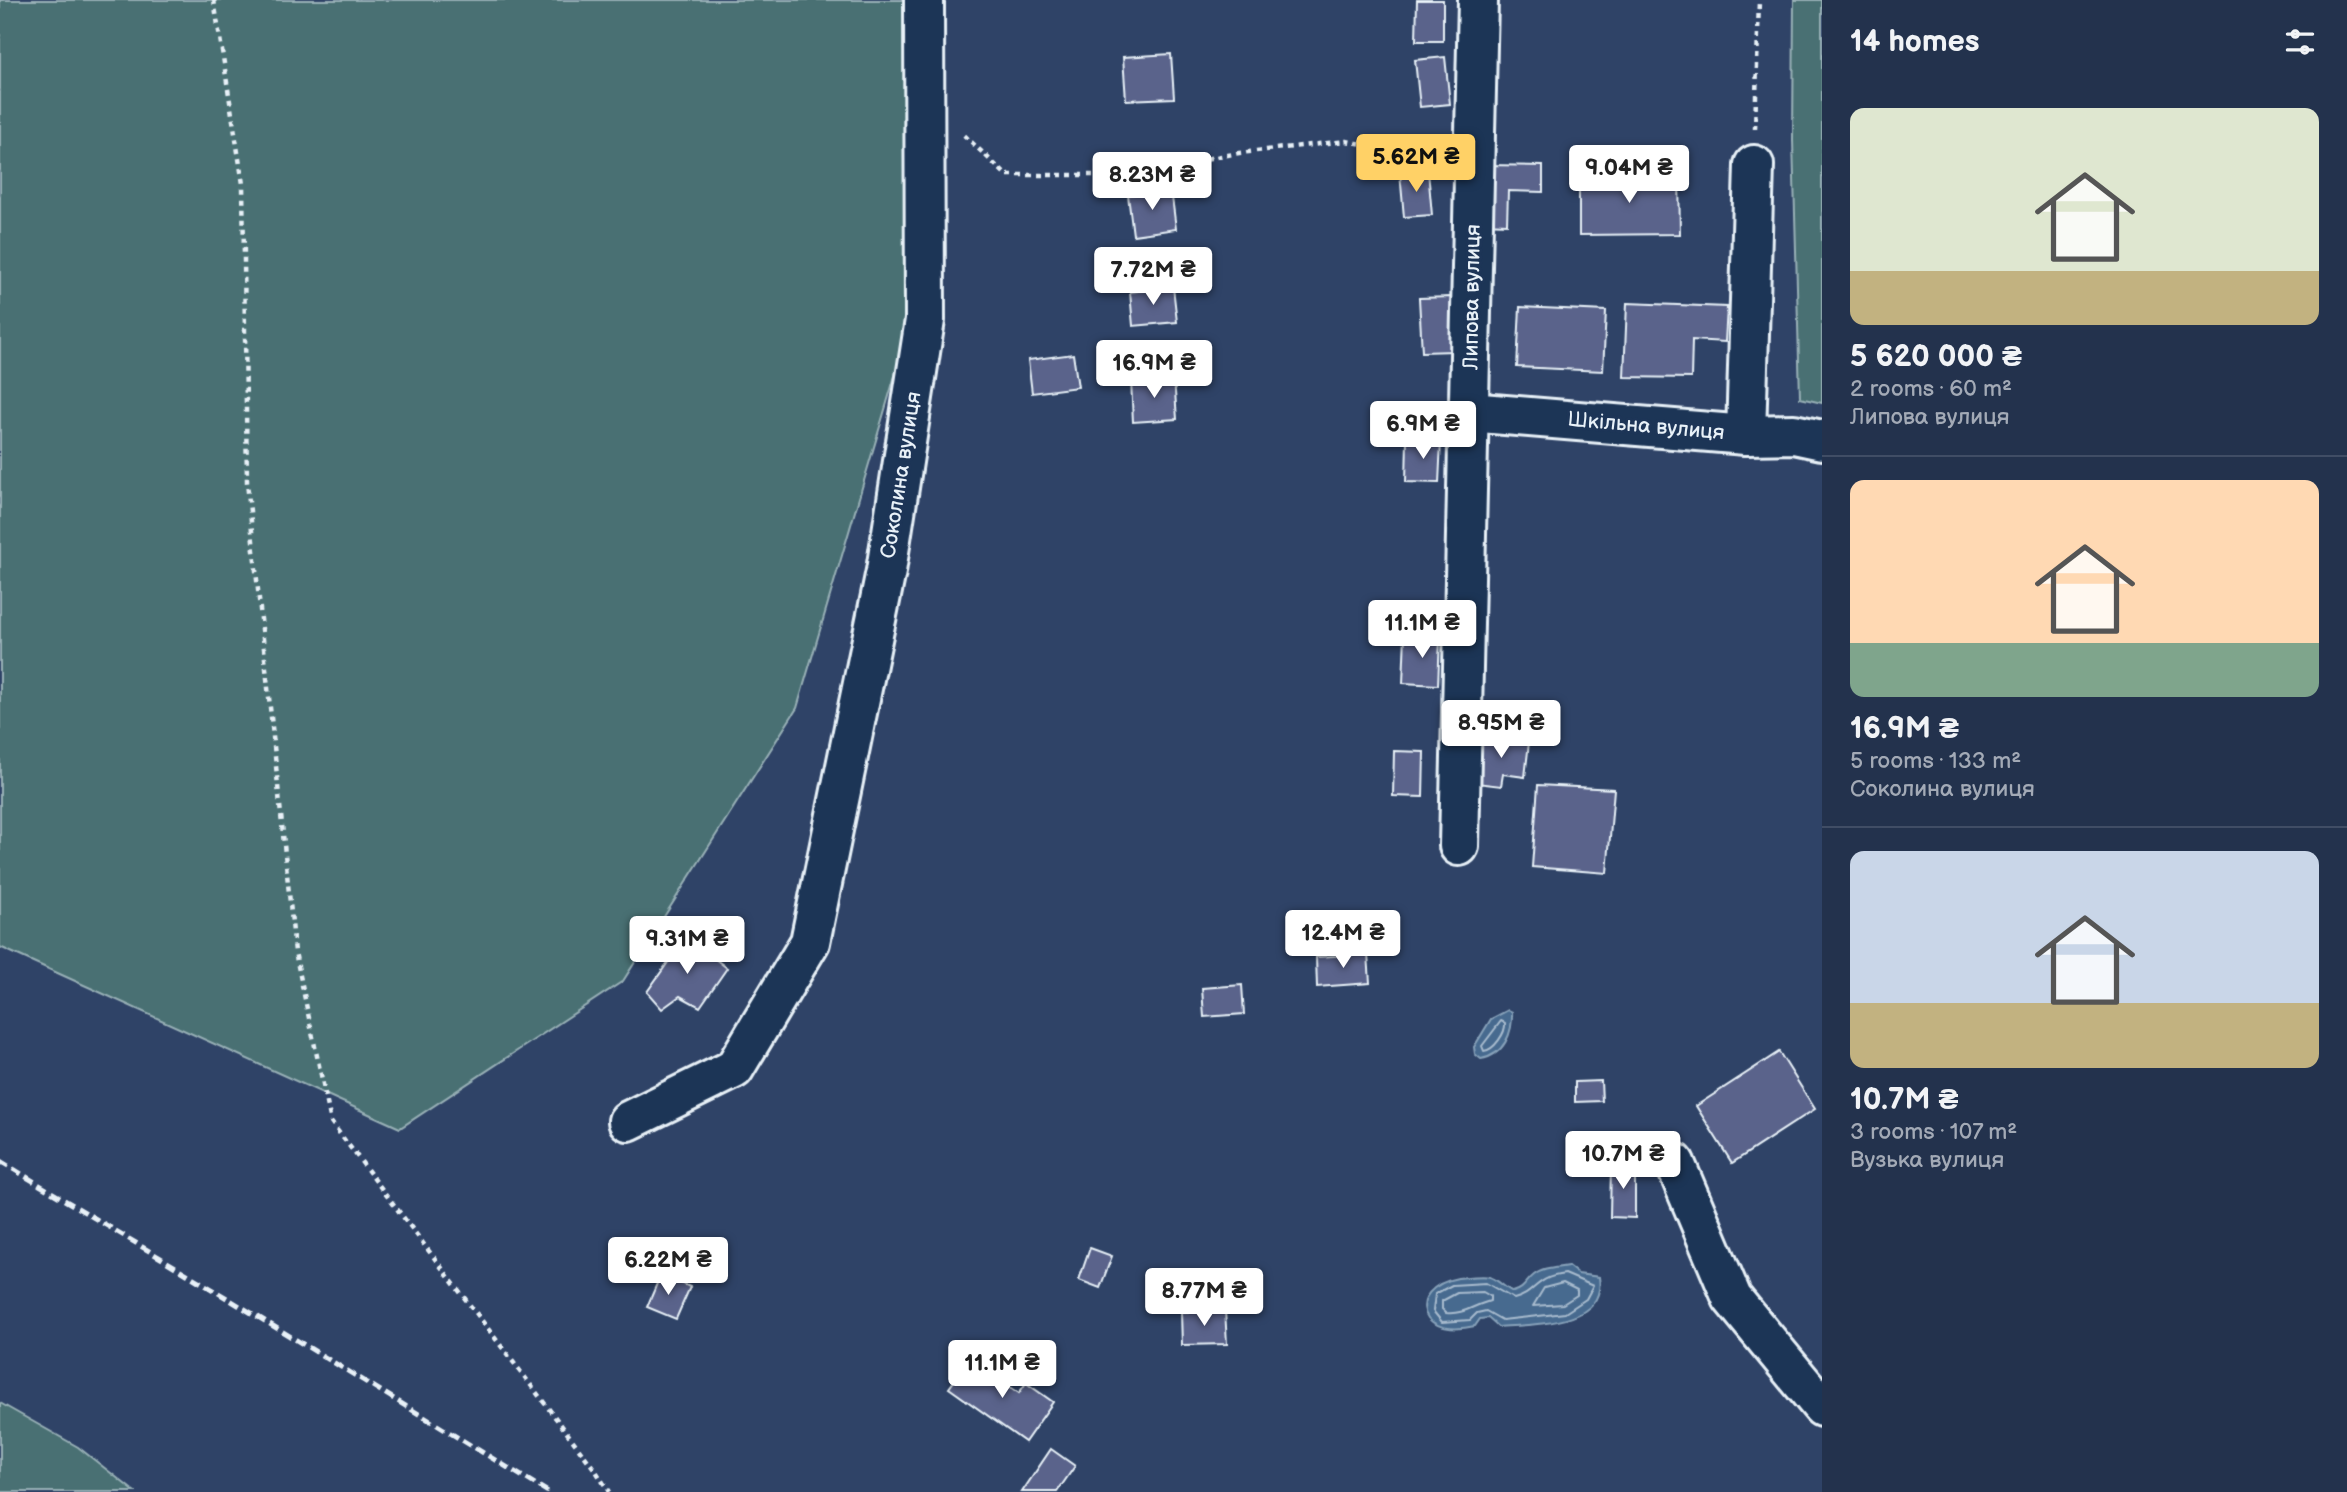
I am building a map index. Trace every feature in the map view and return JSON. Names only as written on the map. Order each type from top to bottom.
[{"type":"street","name":"Соколина вулиця","points":[[628,1121],[734,1069],[810,942],[886,570],[925,320],[924,0]]},
{"type":"street","name":"Липова вулиця","points":[[1459,846],[1478,0]]},
{"type":"street","points":[[1746,435],[1754,165]]},
{"type":"street","name":"Шкільна вулиця","points":[[1469,412],[1746,435],[1794,435],[1822,440]]},
{"type":"street","points":[[1675,1163],[1732,1298],[1822,1407]]},
{"type":"path","points":[[214,0],[243,184],[247,482],[295,952],[331,1122],[596,1471],[609,1492]]},
{"type":"path","points":[[1754,165],[1759,0]]},
{"type":"path","points":[[926,98],[1006,175],[1113,176],[1239,153],[1346,141],[1475,164]]},
{"type":"green space","points":[[0,0],[909,0],[904,345],[797,708],[623,981],[400,1128],[0,947]]},
{"type":"green space","points":[[1794,0],[1822,0],[1822,403],[1800,398],[1793,140]]},
{"type":"green space","points":[[0,1403],[78,1447],[135,1492],[0,1492]]},
{"type":"water","points":[[1508,1010],[1512,1012],[1512,1020],[1506,1042],[1496,1053],[1481,1059],[1475,1054],[1474,1047],[1491,1019]]},
{"type":"water","points":[[1568,1266],[1578,1274],[1599,1277],[1598,1293],[1591,1305],[1564,1320],[1498,1327],[1488,1318],[1480,1319],[1475,1326],[1454,1328],[1438,1325],[1428,1318],[1424,1308],[1426,1298],[1434,1288],[1448,1281],[1488,1276],[1513,1292],[1538,1273]]},
{"type":"building","points":[[1417,0],[1443,0],[1443,41],[1416,41]]},
{"type":"building","points":[[1171,54],[1174,98],[1126,100],[1123,57]]},
{"type":"building","points":[[1445,57],[1450,104],[1420,107],[1415,60]]},
{"type":"building","points":[[1484,165],[1543,166],[1543,192],[1508,191],[1507,224],[1483,223]]},
{"type":"building","points":[[1428,171],[1432,215],[1404,217],[1400,173]]},
{"type":"building","points":[[1679,175],[1680,234],[1579,235],[1579,176]]},
{"type":"building","points":[[1171,189],[1176,229],[1133,235],[1128,195]]},
{"type":"building","points":[[1173,287],[1177,322],[1133,326],[1130,292]]},
{"type":"building","points":[[1451,297],[1454,351],[1422,352],[1419,298]]},
{"type":"building","points":[[1627,303],[1727,307],[1725,342],[1692,340],[1691,378],[1624,377]]},
{"type":"building","points":[[1520,307],[1606,311],[1603,371],[1517,367]]},
{"type":"building","points":[[1073,354],[1078,387],[1032,393],[1028,360]]},
{"type":"building","points":[[1174,378],[1177,419],[1133,422],[1131,380]]},
{"type":"building","points":[[1407,440],[1441,441],[1439,483],[1406,482]]},
{"type":"building","points":[[1405,635],[1440,637],[1438,685],[1403,683]]},
{"type":"building","points":[[1482,736],[1529,742],[1525,777],[1503,774],[1501,786],[1476,783]]},
{"type":"building","points":[[1394,751],[1424,752],[1423,797],[1393,796]]},
{"type":"building","points":[[1538,785],[1614,789],[1607,873],[1532,867]]},
{"type":"building","points":[[686,937],[727,968],[700,1007],[680,996],[662,1009],[647,992]]},
{"type":"building","points":[[1368,954],[1370,983],[1317,987],[1316,957]]},
{"type":"building","points":[[1242,985],[1244,1014],[1204,1017],[1202,988]]},
{"type":"building","points":[[1779,1052],[1815,1109],[1732,1163],[1696,1106]]},
{"type":"building","points":[[1601,1081],[1602,1101],[1575,1102],[1575,1082]]},
{"type":"building","points":[[1611,1164],[1635,1165],[1635,1218],[1610,1217]]},
{"type":"building","points":[[1090,1248],[1112,1256],[1100,1288],[1079,1280]]},
{"type":"building","points":[[661,1274],[690,1287],[676,1319],[647,1307]]},
{"type":"building","points":[[1225,1310],[1227,1344],[1182,1345],[1181,1312]]},
{"type":"building","points":[[970,1359],[1019,1393],[1026,1383],[1053,1402],[1025,1442],[949,1388]]},
{"type":"building","points":[[1051,1449],[1075,1466],[1057,1492],[1022,1492]]},
{"type":"railway","points":[[0,1161],[548,1492]]}]
